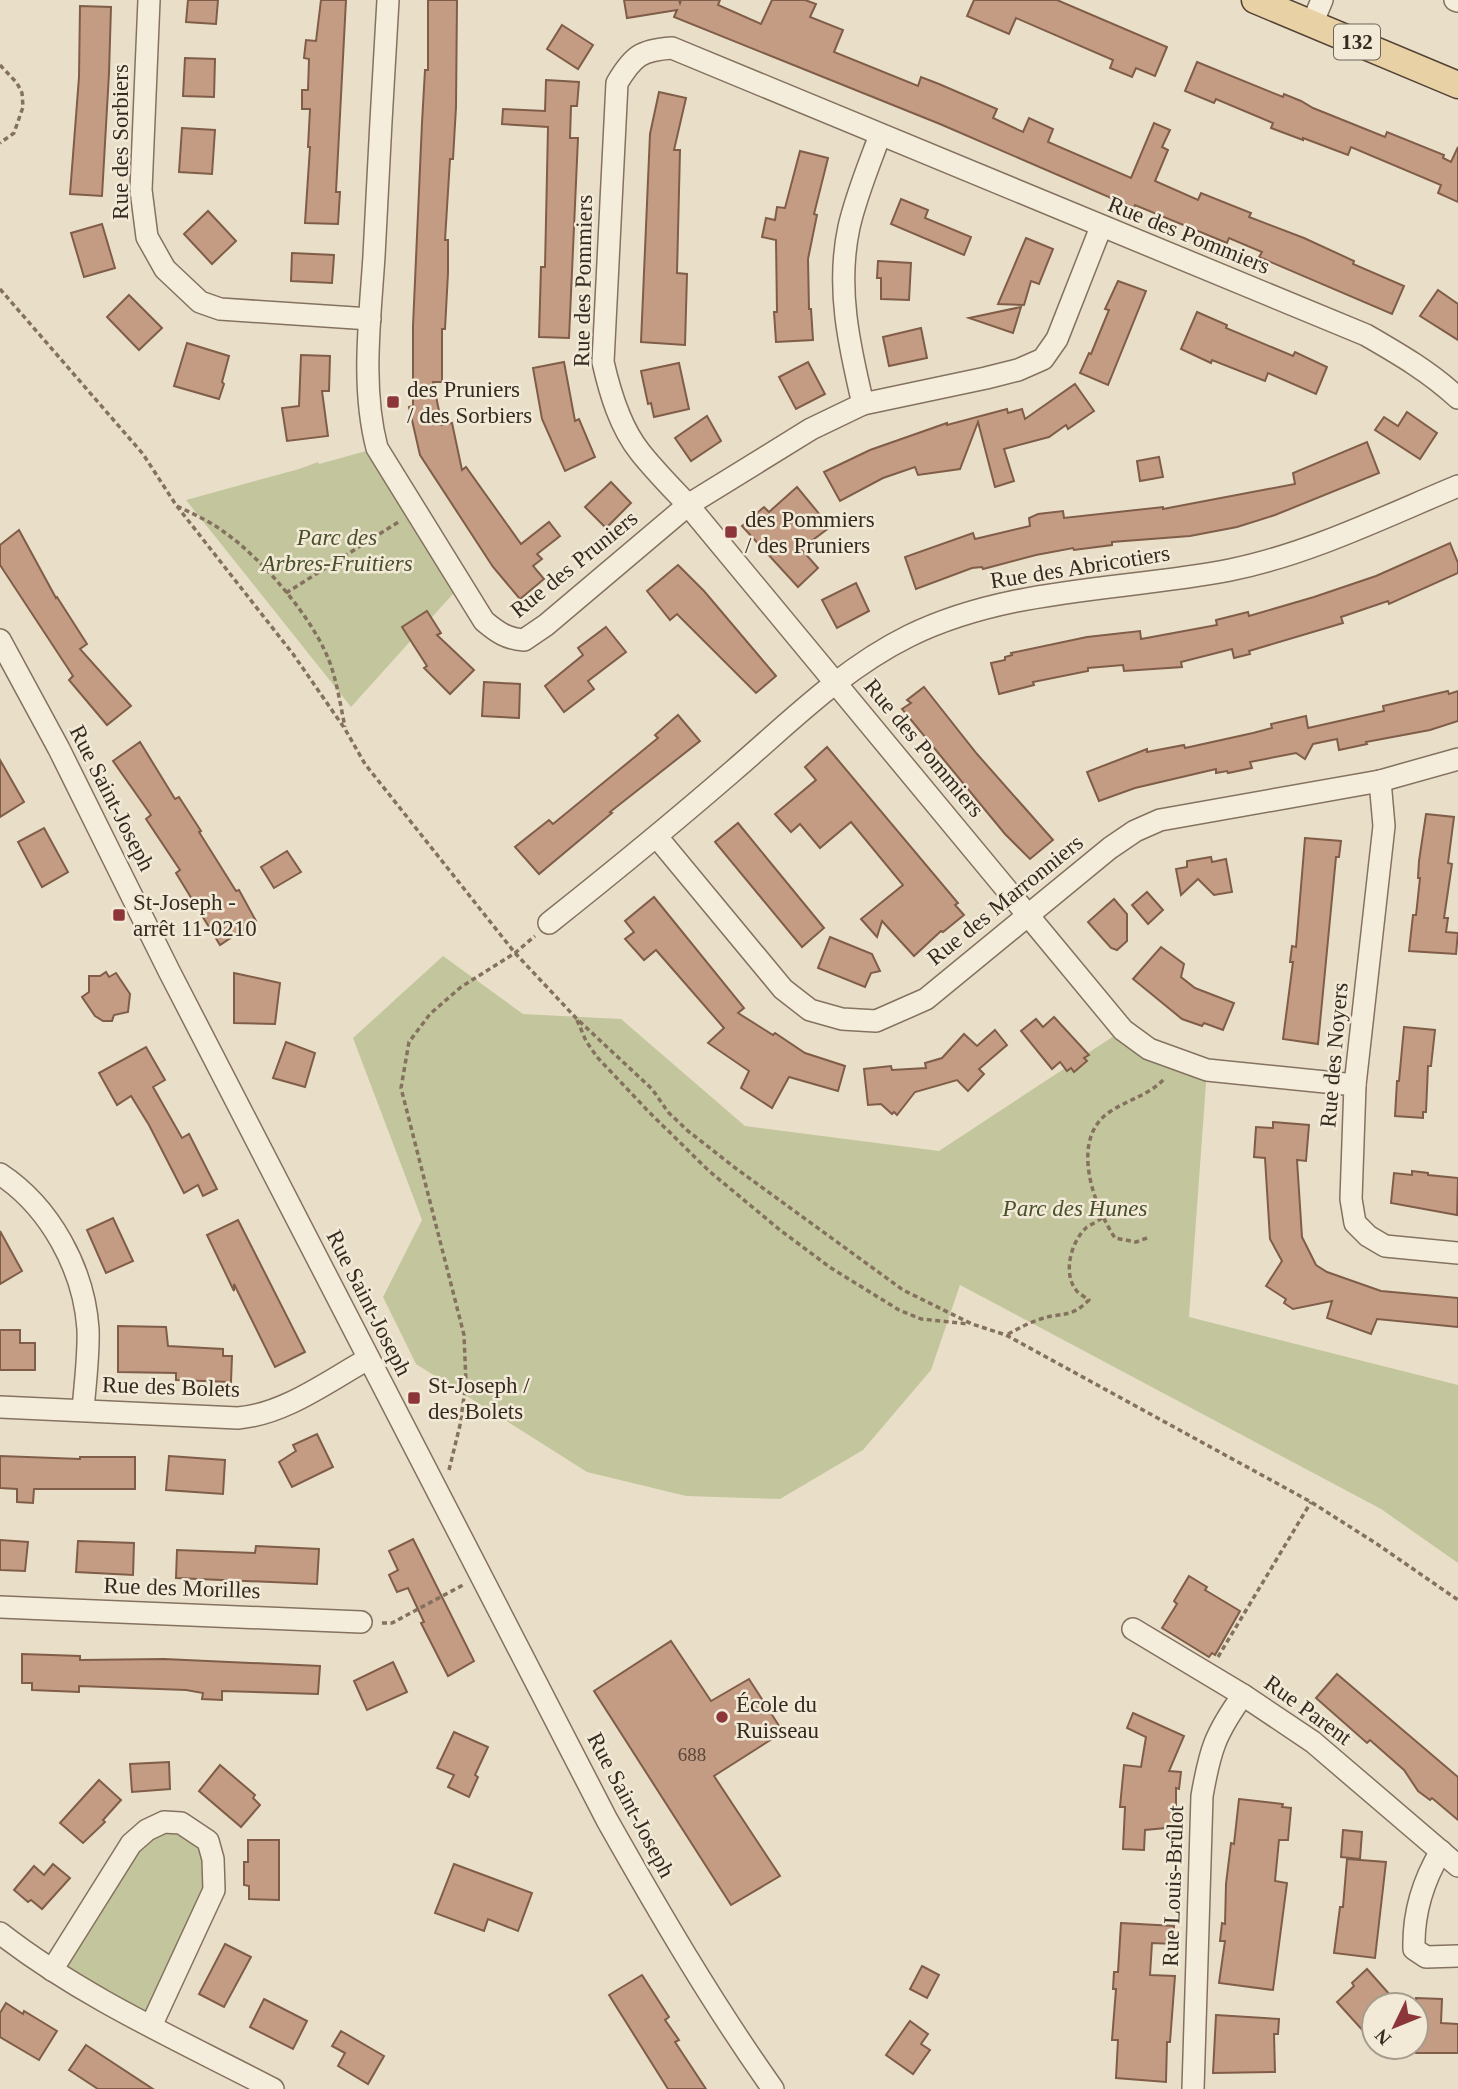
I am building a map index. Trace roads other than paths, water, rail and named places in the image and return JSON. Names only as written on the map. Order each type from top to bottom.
[{"type":"main road","name":"132","points":[[1255,0],[1317,12],[1458,85]]},
{"type":"street","name":"Rue des Sorbiers","points":[[149,0],[141,190],[147,237],[165,269],[200,302],[220,309],[370,319]]},
{"type":"street","name":"Rue des Pruniers","points":[[388,0],[370,319],[370,423],[377,448],[484,621],[504,636],[524,640],[546,625],[688,505],[811,429],[863,404],[986,379],[1018,370],[1043,359],[1058,339],[1101,227]]},
{"type":"street","name":"Rue des Pommiers","points":[[1355,1085],[1207,1070],[1149,1049],[1123,1030],[688,505],[639,451],[610,393],[603,362],[617,83],[636,56],[652,50],[671,48],[1366,335],[1440,381],[1458,398]]},
{"type":"street","points":[[863,404],[850,348],[844,295],[844,263],[849,227],[880,135]]},
{"type":"street","name":"Rue des Abricotiers","points":[[550,923],[657,836],[835,683],[867,659],[910,636],[967,613],[1028,598],[1232,569],[1310,547],[1458,486]]},
{"type":"street","name":"Rue Saint-Joseph","points":[[0,640],[59,749],[169,971],[607,1820],[672,1936],[773,2089]]},
{"type":"street","name":"Rue des Marronniers","points":[[657,836],[783,989],[810,1010],[842,1019],[876,1021],[926,999],[1028,913],[1135,831],[1160,820],[1380,781],[1458,759]]},
{"type":"street","name":"Rue des Noyers","points":[[1380,781],[1384,826],[1355,1085],[1351,1199],[1355,1223],[1368,1237],[1385,1246],[1458,1253]]},
{"type":"street","points":[[0,1174],[31,1199],[56,1231],[78,1281],[88,1329],[83,1410]]},
{"type":"street","name":"Rue des Bolets","points":[[0,1407],[238,1418],[258,1416],[292,1401],[368,1359]]},
{"type":"street","name":"Rue des Morilles","points":[[0,1607],[361,1622]]},
{"type":"street","name":"Rue Parent","points":[[1133,1629],[1313,1742],[1458,1866]]},
{"type":"street","name":"Rue Louis-Brûlot","points":[[1193,2089],[1202,1796],[1210,1753],[1222,1724],[1242,1696]]},
{"type":"street","points":[[52,1970],[131,1844],[147,1830],[164,1822],[181,1823],[208,1841],[213,1858],[214,1890],[150,2026]]},
{"type":"street","points":[[1441,1851],[1422,1889],[1413,1928],[1414,1949],[1426,1957],[1458,1956]]},
{"type":"street","points":[[0,1933],[52,1970],[150,2026],[273,2089]]},
{"type":"place","name":"des Pruniers / des Sorbiers","points":[[393,402]]},
{"type":"place","name":"des Pommiers / des Pruniers","points":[[731,532]]},
{"type":"place","name":"St-Joseph - arrêt 11-0210","points":[[119,915]]},
{"type":"place","name":"St-Joseph / des Bolets","points":[[414,1398]]},
{"type":"place","name":"École du Ruisseau","points":[[722,1717]]},
{"type":"park label","name":"Parc des Arbres-Fruitiers","points":[[337,550]]},
{"type":"park label","name":"Parc des Hunes","points":[[1075,1208]]}]
